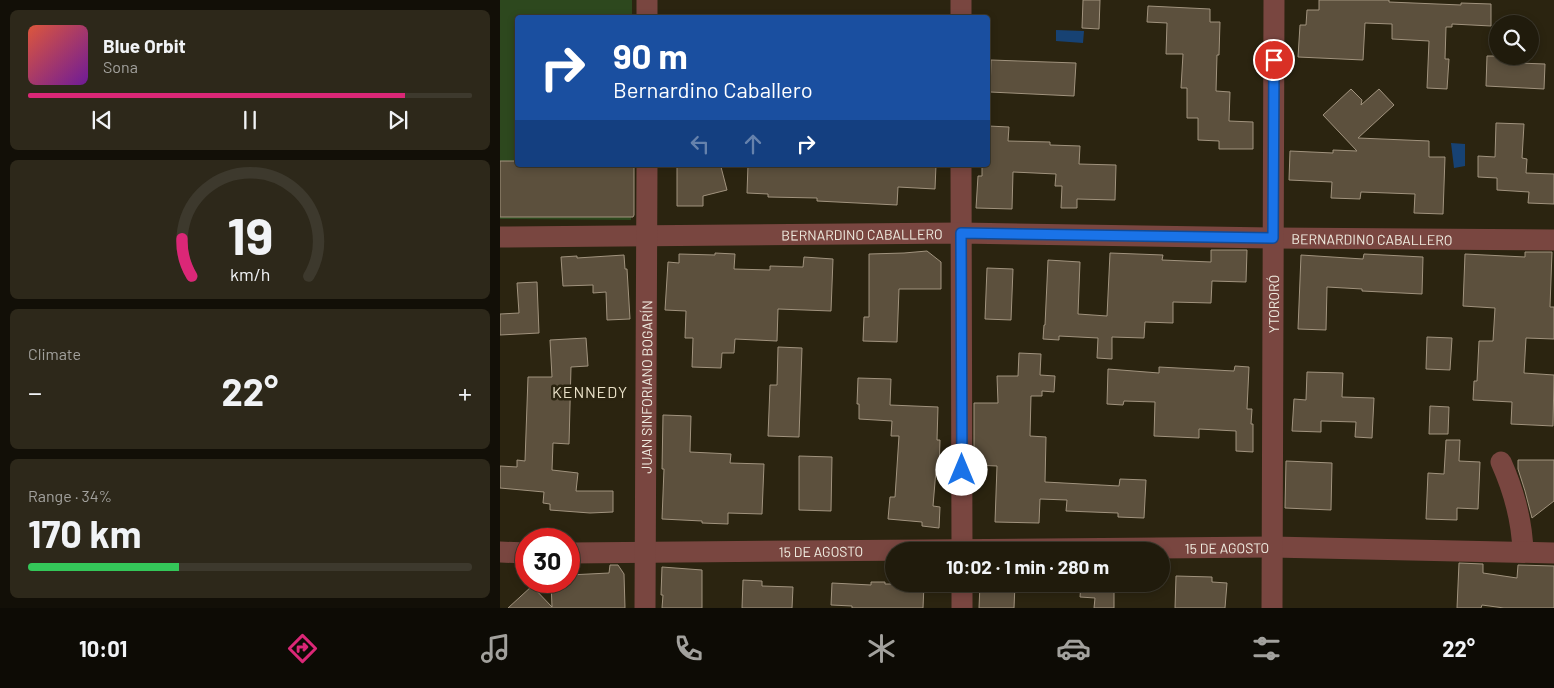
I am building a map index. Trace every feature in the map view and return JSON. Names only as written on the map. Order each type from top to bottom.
[{"type":"street","points":[[647,0],[647,15]]},
{"type":"street","points":[[961,0],[961,15]]},
{"type":"street","name":"YTORORÓ","points":[[1272,608],[1274,0]]},
{"type":"street","name":"JUAN SINFORIANO BOGARÍN","points":[[645,608],[647,167]]},
{"type":"street","points":[[961,167],[962,542]]},
{"type":"street","name":"BERNARDINO CABALLERO","points":[[500,237],[961,233],[1554,240]]},
{"type":"street","points":[[1502,462],[1515,497],[1522,528],[1523,552]]},
{"type":"street","name":"15 DE AGOSTO","points":[[1170,548],[1272,547],[1554,553]]},
{"type":"street","name":"15 DE AGOSTO","points":[[580,553],[885,551]]},
{"type":"street","points":[[500,552],[515,552]]},
{"type":"street","points":[[962,592],[962,608]]},
{"type":"green space","points":[[500,0],[632,0],[632,15],[515,15],[515,167],[632,167],[631,220],[500,219]]},
{"type":"water","points":[[1056,30],[1084,31],[1083,43],[1056,41]]},
{"type":"water","points":[[1451,143],[1465,144],[1465,166],[1454,168]]},
{"type":"building","points":[[1083,0],[1100,0],[1099,29],[1082,28]]},
{"type":"building","points":[[1319,0],[1389,0],[1389,2],[1461,5],[1461,3],[1491,4],[1489,26],[1452,24],[1452,27],[1446,27],[1445,59],[1449,59],[1447,89],[1427,88],[1429,41],[1392,39],[1392,24],[1365,23],[1363,60],[1298,57],[1300,25],[1306,25],[1307,10],[1319,10]]},
{"type":"building","points":[[1148,6],[1210,9],[1210,22],[1220,22],[1216,91],[1230,92],[1229,121],[1253,122],[1253,149],[1219,149],[1219,141],[1198,140],[1198,118],[1187,118],[1187,88],[1181,88],[1183,54],[1166,54],[1167,23],[1147,22]]},
{"type":"building","points":[[1487,56],[1489,56],[1489,65],[1545,64],[1544,89],[1486,86]]},
{"type":"building","points":[[991,60],[1076,63],[1074,96],[990,92]]},
{"type":"building","points":[[1351,89],[1362,100],[1361,105],[1379,89],[1394,105],[1358,138],[1429,141],[1429,157],[1445,157],[1443,214],[1414,213],[1415,194],[1361,192],[1360,199],[1331,198],[1332,182],[1289,180],[1290,151],[1333,153],[1333,150],[1357,151],[1323,115]]},
{"type":"building","points":[[1496,123],[1524,124],[1522,158],[1527,159],[1526,173],[1554,174],[1554,204],[1528,203],[1529,192],[1497,190],[1497,178],[1478,177],[1478,156],[1495,157]]},
{"type":"building","points":[[990,126],[1009,127],[1008,141],[1050,142],[1050,145],[1080,146],[1079,164],[1116,165],[1115,200],[1077,199],[1077,208],[1061,208],[1062,186],[1055,186],[1056,174],[1013,172],[1012,209],[976,208],[978,176],[982,176],[982,167],[990,167]]},
{"type":"building","points":[[500,161],[515,161],[515,167],[634,167],[633,217],[500,217]]},
{"type":"building","points":[[677,167],[721,167],[727,190],[703,196],[703,206],[677,206]]},
{"type":"building","points":[[748,167],[936,167],[935,189],[898,187],[897,205],[817,201],[817,198],[768,197],[768,194],[747,193]]},
{"type":"building","points":[[1211,250],[1247,250],[1246,282],[1212,281],[1211,303],[1173,302],[1173,323],[1145,322],[1144,338],[1112,337],[1112,359],[1097,358],[1098,338],[1059,336],[1059,340],[1043,339],[1048,260],[1080,262],[1078,314],[1107,316],[1110,253],[1163,255],[1162,260],[1211,262]]},
{"type":"building","points":[[927,251],[941,262],[941,289],[899,289],[897,342],[863,341],[864,317],[869,317],[869,254]]},
{"type":"building","points":[[1525,252],[1552,252],[1550,307],[1554,307],[1554,339],[1526,338],[1524,373],[1554,375],[1553,426],[1511,424],[1512,402],[1473,400],[1474,381],[1477,381],[1479,341],[1493,341],[1495,308],[1463,306],[1465,254],[1525,257]]},
{"type":"building","points":[[715,253],[735,254],[734,269],[770,270],[770,266],[803,267],[804,257],[833,259],[831,311],[778,309],[777,341],[735,339],[734,353],[722,353],[721,368],[692,367],[693,338],[685,338],[686,311],[665,310],[668,262],[679,263],[679,254],[715,255]]},
{"type":"building","points":[[1364,254],[1423,257],[1422,294],[1327,287],[1326,330],[1298,329],[1301,255],[1363,259]]},
{"type":"building","points":[[624,255],[625,269],[627,269],[630,319],[607,320],[606,292],[593,293],[593,285],[563,286],[561,257],[577,256],[577,258]]},
{"type":"building","points":[[987,268],[1013,269],[1011,320],[985,319]]},
{"type":"building","points":[[537,282],[539,333],[500,335],[500,314],[519,313],[517,283]]},
{"type":"building","points":[[1427,337],[1452,338],[1450,370],[1426,369]]},
{"type":"building","points":[[586,338],[588,366],[571,367],[569,444],[553,443],[552,470],[578,473],[576,491],[613,491],[613,512],[590,513],[550,510],[550,504],[543,503],[544,492],[500,488],[500,466],[517,467],[517,460],[525,461],[528,377],[552,377],[550,340]]},
{"type":"building","points":[[778,347],[802,348],[799,437],[768,436],[770,385],[777,385]]},
{"type":"building","points":[[1019,353],[1041,354],[1040,375],[1055,376],[1054,392],[1042,391],[1042,396],[1031,396],[1030,436],[1046,437],[1045,482],[1119,486],[1120,479],[1146,480],[1144,518],[1118,517],[1118,513],[1066,511],[1067,500],[1040,499],[1039,523],[995,522],[997,466],[974,465],[974,403],[998,403],[997,376],[1018,376]]},
{"type":"building","points":[[1235,366],[1249,367],[1247,409],[1252,409],[1253,452],[1236,451],[1236,431],[1199,429],[1199,438],[1154,436],[1155,402],[1124,401],[1123,405],[1107,404],[1108,369],[1159,373],[1159,367],[1234,371]]},
{"type":"building","points":[[1307,372],[1343,373],[1342,397],[1374,398],[1372,438],[1355,437],[1356,422],[1321,421],[1321,432],[1292,431],[1294,399],[1306,400]]},
{"type":"building","points":[[858,378],[891,379],[890,405],[938,407],[937,440],[940,440],[939,470],[936,470],[933,506],[940,507],[939,528],[922,526],[922,522],[888,519],[890,497],[895,497],[899,436],[891,436],[892,421],[859,419],[859,404],[857,404]]},
{"type":"building","points":[[1430,406],[1449,407],[1448,434],[1429,434]]},
{"type":"building","points":[[663,415],[691,416],[690,452],[731,454],[730,463],[764,464],[762,514],[728,513],[728,524],[662,519],[664,469],[662,469]]},
{"type":"building","points":[[1446,440],[1460,440],[1459,461],[1480,462],[1478,509],[1457,508],[1457,520],[1426,519],[1428,473],[1444,474]]},
{"type":"building","points":[[799,456],[832,457],[831,511],[799,510]]},
{"type":"building","points":[[1518,460],[1554,460],[1554,501],[1532,518],[1518,469]]},
{"type":"building","points":[[1286,461],[1332,463],[1331,510],[1285,508]]},
{"type":"building","points":[[1459,563],[1483,564],[1483,573],[1517,578],[1518,565],[1554,566],[1554,608],[1504,608],[1482,605],[1481,608],[1457,608]]},
{"type":"building","points":[[610,565],[618,565],[624,574],[625,608],[508,608],[524,593],[539,593],[552,607],[551,593],[580,593],[580,574],[609,573]]},
{"type":"building","points":[[662,567],[702,570],[702,608],[662,608]]},
{"type":"building","points":[[1176,576],[1212,577],[1212,582],[1227,583],[1225,608],[1175,608]]},
{"type":"building","points":[[743,580],[762,581],[762,586],[793,587],[792,608],[742,608]]},
{"type":"building","points":[[871,582],[885,582],[885,592],[924,592],[923,608],[852,608],[852,606],[831,605],[832,583],[871,585]]},
{"type":"building","points":[[980,592],[1015,592],[1014,608],[979,608]]},
{"type":"building","points":[[1080,592],[1114,592],[1114,608],[1094,608],[1095,598],[1080,597]]},
{"type":"district","name":"KENNEDY","points":[[590,391]]},
{"type":"route","points":[[962,470],[961,233],[1273,238],[1274,60]]}]
